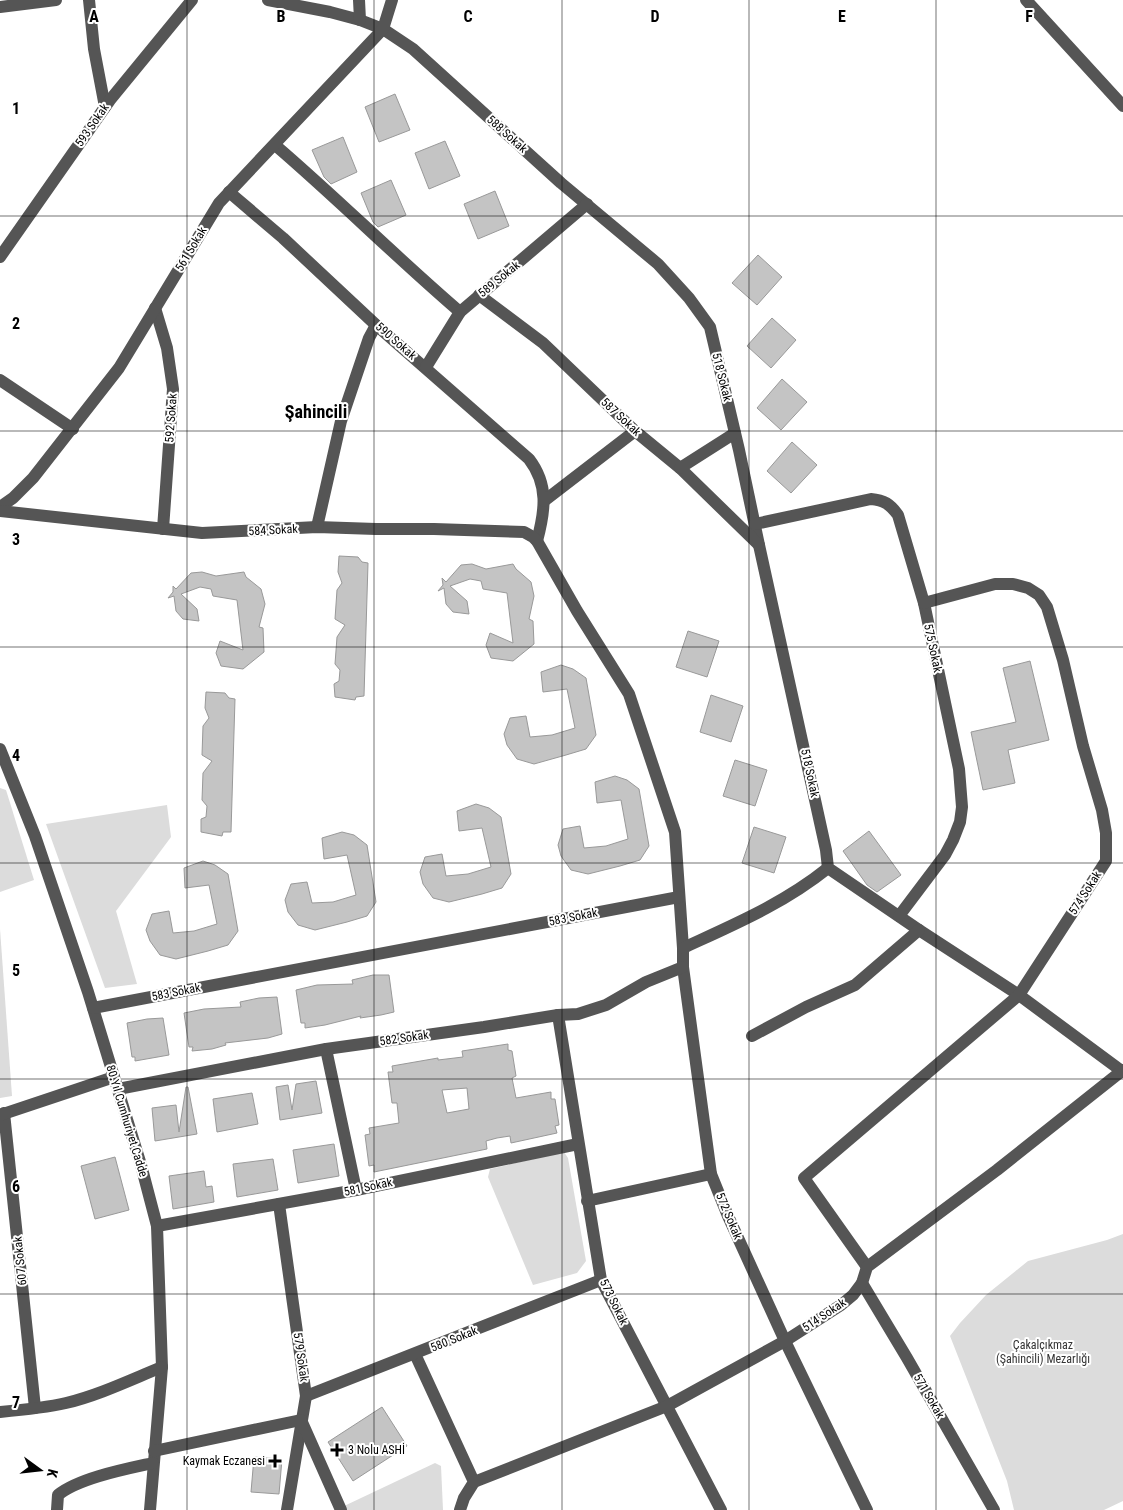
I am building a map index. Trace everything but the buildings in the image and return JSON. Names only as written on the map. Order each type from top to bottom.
[{"type":"street","points":[[0,7],[56,0]]},
{"type":"street","points":[[89,0],[94,49],[105,107]]},
{"type":"street","name":"593 Sokak","points":[[0,257],[105,107],[192,0]]},
{"type":"street","name":"588 Sokak","points":[[268,0],[360,20],[383,29],[413,49],[561,183],[658,264],[710,327]]},
{"type":"street","points":[[359,0],[360,20]]},
{"type":"street","name":"561 Sokak","points":[[0,507],[13,498],[33,478],[119,368],[219,203],[383,29],[392,0]]},
{"type":"street","points":[[1026,0],[1123,106]]},
{"type":"street","points":[[275,145],[328,191],[410,269],[460,312]]},
{"type":"street","name":"590 Sokak","points":[[229,192],[283,238],[376,325],[530,459],[542,482],[544,501],[539,544]]},
{"type":"street","name":"589 Sokak","points":[[426,367],[460,312],[520,263],[557,228],[587,204]]},
{"type":"street","name":"587 Sokak","points":[[479,296],[544,343],[636,431],[680,468],[758,545]]},
{"type":"street","name":"592 Sokak","points":[[155,308],[167,348],[173,389],[163,529]]},
{"type":"street","points":[[317,527],[341,421],[369,338],[376,325]]},
{"type":"street","name":"518 Sokak","points":[[710,327],[735,433],[758,545],[778,624],[824,841],[828,868]]},
{"type":"street","points":[[0,380],[73,429]]},
{"type":"street","points":[[544,501],[636,431]]},
{"type":"street","points":[[680,468],[735,433]]},
{"type":"street","name":"575 Sokak","points":[[755,524],[871,498],[882,500],[890,505],[898,515],[924,603],[959,769],[962,807],[960,822],[945,855],[898,916]]},
{"type":"street","name":"584 Sokak","points":[[0,511],[202,533],[317,527],[524,532],[539,544]]},
{"type":"street","points":[[539,544],[629,694],[675,832],[679,897]]},
{"type":"street","name":"574 Sokak","points":[[867,1267],[804,1178],[1019,995],[1106,861],[1106,833],[1102,810],[1083,746],[1063,660],[1047,606],[1038,595],[1028,588],[1013,584],[994,584],[924,603]]},
{"type":"street","name":"80.Yıl Cumhuriyet Cadde","points":[[0,749],[35,836],[93,1008],[157,1226],[162,1367],[150,1510]]},
{"type":"street","points":[[684,948],[763,912],[828,868],[1019,995],[1123,1072],[997,1170],[867,1267]]},
{"type":"street","name":"572 Sokak","points":[[679,897],[684,948],[683,967],[711,1174],[785,1341],[867,1510]]},
{"type":"street","name":"583 Sokak","points":[[93,1008],[679,897]]},
{"type":"street","points":[[752,1036],[806,1007],[855,985],[919,930]]},
{"type":"street","name":"582 Sokak","points":[[2,1114],[116,1083],[558,1014],[578,1014],[606,1005],[646,982],[683,967]]},
{"type":"street","name":"573 Sokak","points":[[558,1014],[601,1280],[721,1510]]},
{"type":"street","points":[[326,1049],[356,1190]]},
{"type":"street","name":"607 Sokak","points":[[2,1114],[35,1408]]},
{"type":"street","name":"581 Sokak","points":[[157,1226],[356,1190],[578,1144]]},
{"type":"street","points":[[588,1201],[711,1174]]},
{"type":"street","name":"579 Sokak","points":[[278,1204],[306,1396],[287,1510]]},
{"type":"street","name":"514 Sokak","points":[[474,1482],[667,1406],[785,1341],[841,1305],[853,1295],[862,1283],[867,1267]]},
{"type":"street","name":"580 Sokak","points":[[306,1396],[601,1280]]},
{"type":"street","name":"571 Sokak","points":[[862,1283],[994,1510]]},
{"type":"street","points":[[416,1354],[474,1482],[464,1498],[460,1510]]},
{"type":"street","points":[[0,1412],[67,1402],[107,1390],[162,1367]]},
{"type":"street","points":[[57,1510],[58,1494],[74,1485],[126,1469],[154,1457],[301,1420],[342,1510]]},
{"type":"green space","points":[[0,788],[6,790],[34,880],[0,892]]},
{"type":"green space","points":[[167,805],[171,837],[116,911],[137,984],[105,988],[46,824]]},
{"type":"green space","points":[[0,929],[12,1096],[0,1098]]},
{"type":"green space","points":[[564,1152],[568,1158],[586,1261],[577,1273],[533,1285],[488,1177],[490,1169]]},
{"type":"green space","name":"Çakalçıkmaz (Şahincili) Mezarlığı","points":[[1123,1234],[1123,1501],[1104,1510],[1014,1510],[1007,1481],[950,1336],[986,1295],[1028,1261]]},
{"type":"green space","points":[[435,1463],[441,1466],[443,1510],[344,1510],[342,1507]]},
{"type":"place","name":"3 Nolu ASHİ","points":[[337,1450]]},
{"type":"place","name":"Kaymak Eczanesi","points":[[275,1461]]},
{"type":"district","name":"Şahincili","points":[[316,411]]}]
